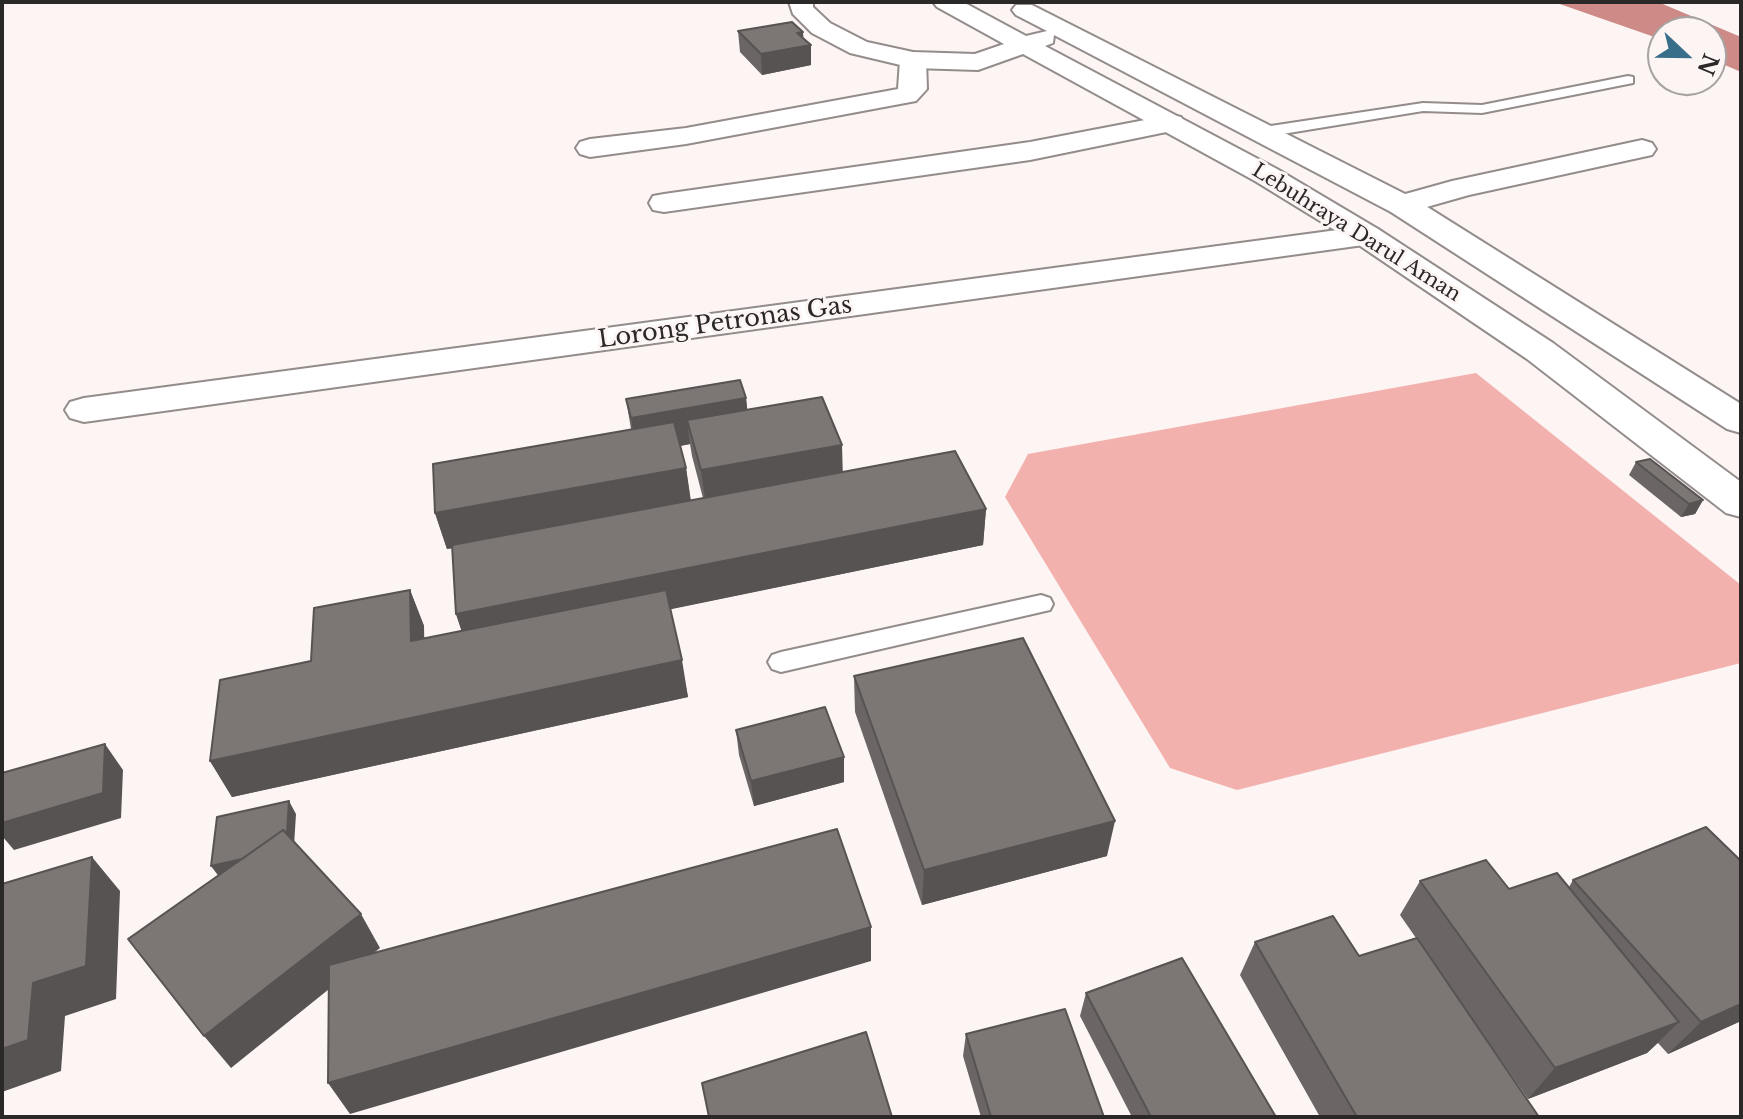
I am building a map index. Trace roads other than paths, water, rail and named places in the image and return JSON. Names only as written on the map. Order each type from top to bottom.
[{"type":"main road","points":[[801,2],[801,9],[821,28],[859,48],[913,60],[978,62],[1065,32]]},
{"type":"main road","name":"Lebuhraya Darul Aman","points":[[945,2],[1171,123],[1367,236],[1540,351],[1741,503]]},
{"type":"main road","name":"Lebuhraya Darul Aman","points":[[1007,2],[1402,205],[1741,421]]},
{"type":"main road","points":[[1071,70],[1116,57]]},
{"type":"main road","points":[[590,148],[700,134],[907,95],[914,89],[913,60]]},
{"type":"main road","points":[[664,203],[1030,151],[1171,123]]},
{"type":"main road","points":[[1402,205],[1463,187],[1642,149]]},
{"type":"main road","name":"Lorong Petronas Gas","points":[[84,410],[1367,236]]},
{"type":"lane","points":[[1264,132],[1423,107],[1482,109],[1628,80]]},
{"type":"lane","points":[[781,662],[1041,604]]}]
